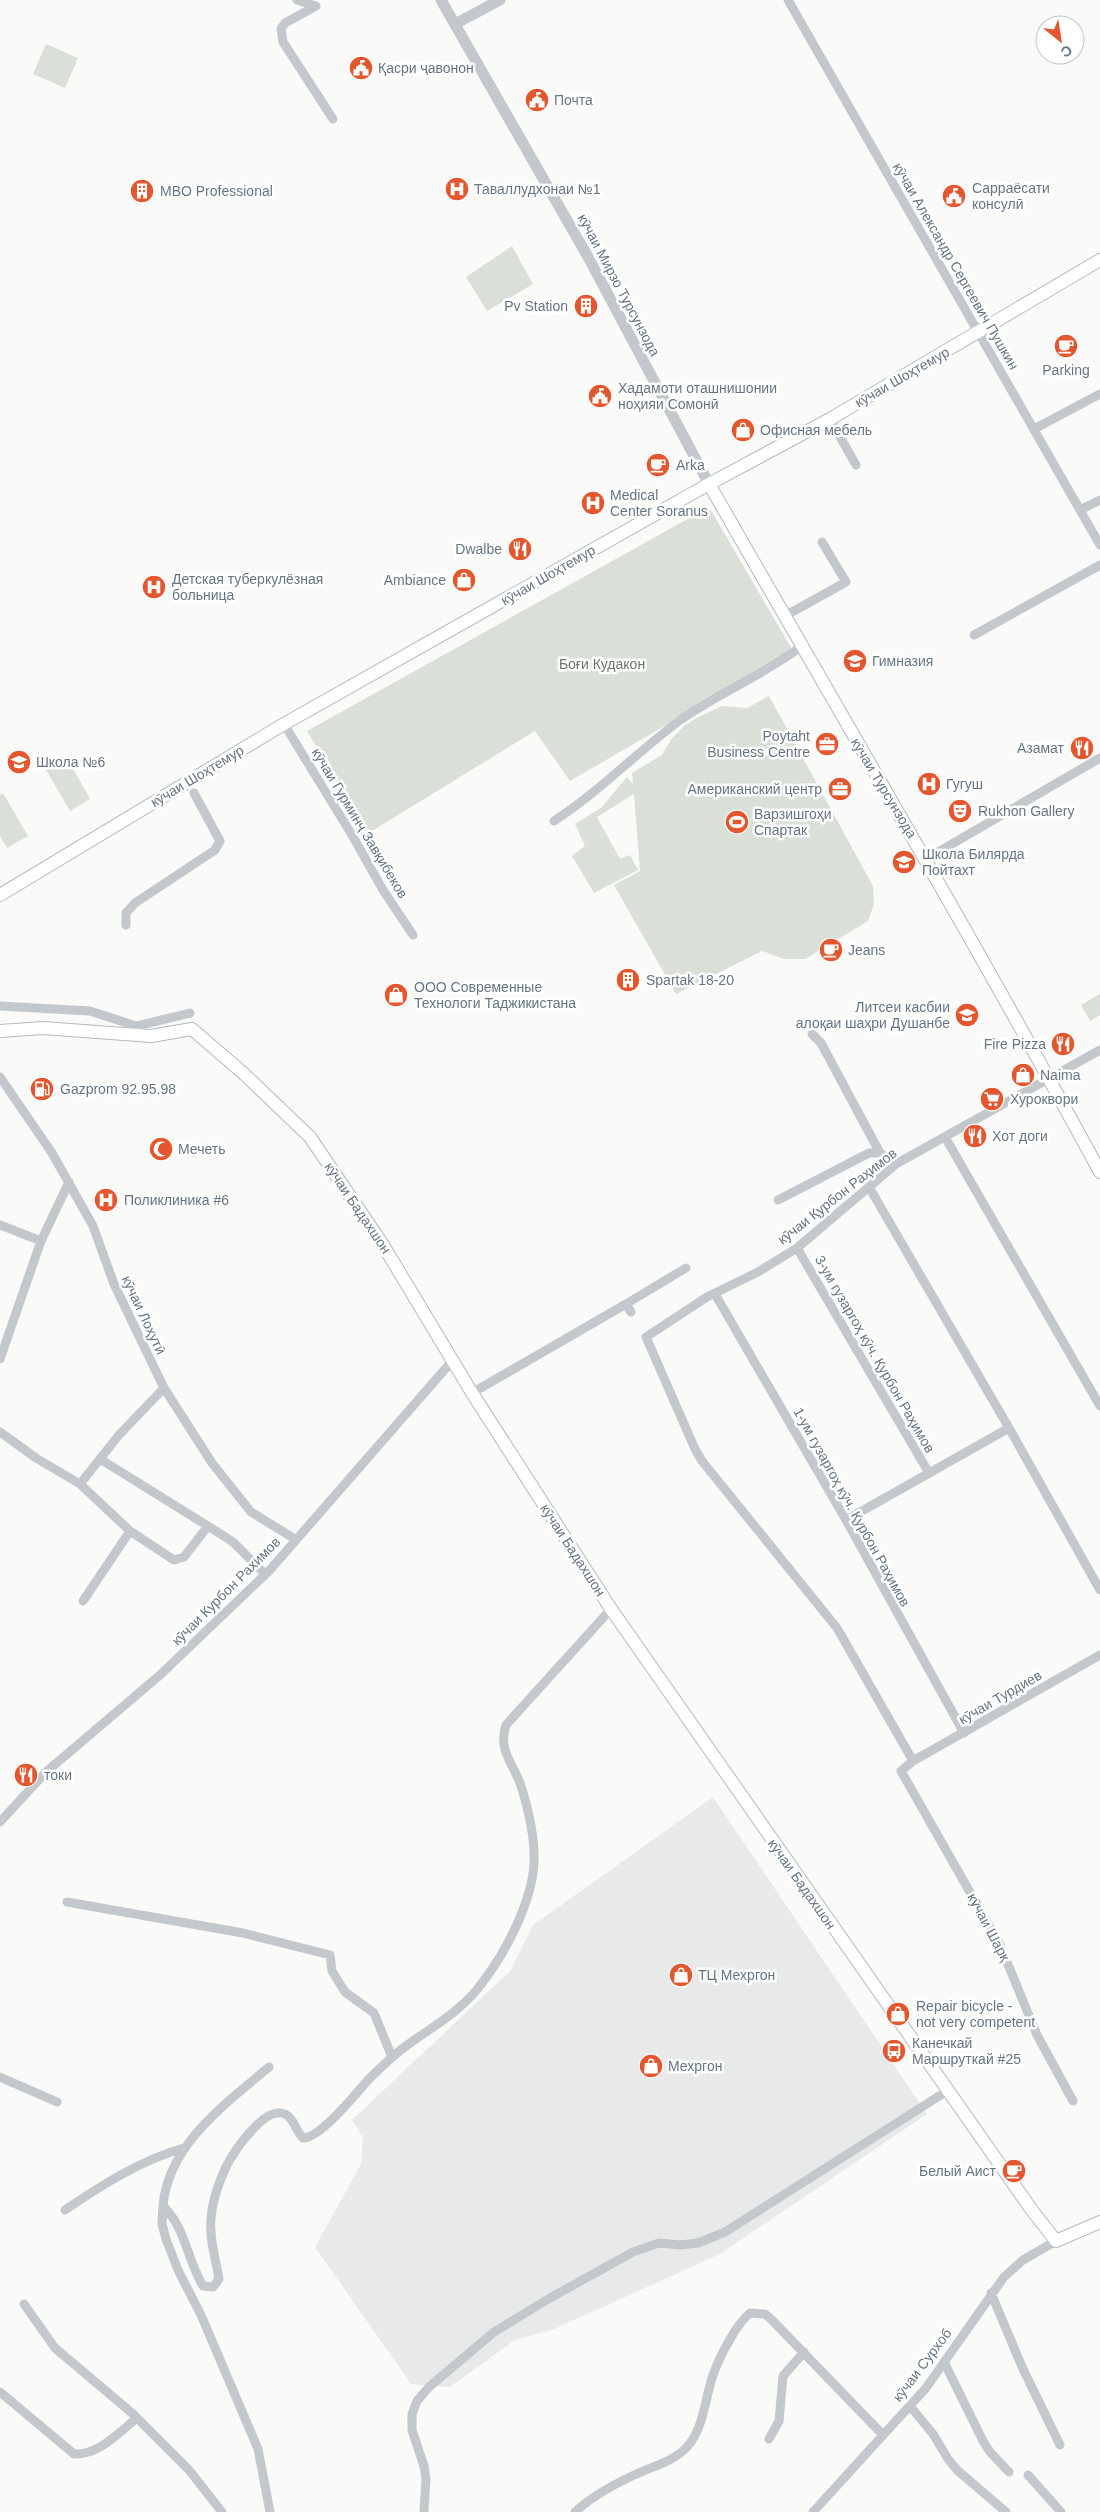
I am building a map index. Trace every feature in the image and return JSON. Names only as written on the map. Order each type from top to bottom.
[{"type":"main road","name":"кӯчаи Шоҳтемур","points":[[0,895],[284,724],[709,484],[830,420],[1100,260]]},
{"type":"main road","name":"кӯчаи Турсунзода","points":[[709,484],[926,859],[1100,1172]]},
{"type":"main road","name":"кӯчаи Бадахшон","points":[[0,1031],[43,1028],[151,1036],[192,1029],[243,1073],[310,1138],[383,1245],[472,1393],[611,1609],[947,2091],[1056,2242]]},
{"type":"main road","points":[[1056,2242],[1100,2222]]},
{"type":"street","points":[[297,0],[316,6],[285,23],[281,29],[283,42],[332,119]]},
{"type":"street","points":[[441,0],[455,24],[500,0]]},
{"type":"street","name":"кӯчаи Александр Сергеевич Пушкин","points":[[788,0],[1100,545]]},
{"type":"street","name":"кӯчаи Мирзо Турсунзода","points":[[455,24],[588,257],[709,484]]},
{"type":"street","points":[[1034,430],[1099,396]]},
{"type":"street","points":[[830,420],[856,465]]},
{"type":"street","points":[[1080,510],[1100,500]]},
{"type":"street","points":[[785,616],[846,582],[822,542]]},
{"type":"street","points":[[974,635],[1100,565]]},
{"type":"street","points":[[554,821],[580,804],[680,721],[755,677],[802,646]]},
{"type":"street","name":"кӯчаи Гурминҷ Завқибеков","points":[[284,724],[383,890],[413,935]]},
{"type":"street","points":[[926,859],[1100,758]]},
{"type":"street","points":[[126,924],[126,913],[135,903],[215,850],[220,844],[194,793]]},
{"type":"street","points":[[0,1006],[102,1013],[136,1026],[190,1013]]},
{"type":"street","points":[[812,1034],[821,1043],[880,1153],[896,1164]]},
{"type":"street","name":"кӯчаи Қурбон Раҳимов","points":[[914,1762],[837,1628],[695,1449],[646,1337],[695,1304],[797,1248],[896,1164],[1100,1050]]},
{"type":"street","name":"кӯчаи Лоҳутӣ","points":[[0,1077],[46,1144],[93,1226],[114,1284],[164,1388],[212,1463],[251,1512],[295,1539]]},
{"type":"street","points":[[945,1138],[1100,1406]]},
{"type":"street","name":"кӯчаи Қурбон Раҳимов","points":[[778,1200],[869,1153],[880,1153]]},
{"type":"street","points":[[0,1360],[3,1341],[42,1240],[69,1182]]},
{"type":"street","points":[[869,1187],[1009,1428],[1100,1590]]},
{"type":"street","points":[[0,1225],[42,1240]]},
{"type":"street","name":"3-ум гузаргоҳ кӯч. Қурбон Раҳимов","points":[[797,1248],[928,1473]]},
{"type":"street","points":[[472,1393],[629,1308],[686,1268]]},
{"type":"street","name":"1-ум гузаргоҳ кӯч. Қурбон Раҳимов","points":[[715,1294],[846,1520],[964,1733]]},
{"type":"street","name":"кӯчаи Курбон Рахимов","points":[[0,1822],[46,1772],[160,1676],[265,1574],[453,1360]]},
{"type":"street","points":[[80,1484],[164,1388]]},
{"type":"street","points":[[846,1520],[1009,1428]]},
{"type":"street","points":[[0,1432],[36,1458],[80,1484],[130,1531],[174,1560],[184,1557],[208,1526]]},
{"type":"street","points":[[100,1459],[233,1542],[265,1574]]},
{"type":"street","points":[[83,1600],[130,1531]]},
{"type":"street","points":[[163,2206],[173,2216],[182,2231],[196,2275],[203,2286],[214,2287],[219,2280],[210,2219],[226,2166],[244,2138],[271,2114],[280,2112],[288,2115],[300,2136],[308,2138],[326,2125],[392,2057],[447,2017],[482,1984],[506,1944],[530,1894],[534,1863],[533,1834],[522,1787],[502,1745],[502,1736],[506,1725],[516,1713],[611,1609]]},
{"type":"street","name":"кӯчаи Турдиев","points":[[914,1762],[1100,1656]]},
{"type":"street","name":"кӯчаи Шарқ","points":[[914,1762],[901,1771],[1000,1945],[1012,1971],[1021,2001],[1073,2101]]},
{"type":"street","points":[[67,1902],[242,1933],[330,1955],[332,1971],[345,1992],[374,2013],[392,2057]]},
{"type":"street","points":[[269,2067],[217,2113],[184,2148],[167,2179],[162,2224],[178,2270],[201,2315],[258,2449],[270,2512]]},
{"type":"street","points":[[0,2076],[57,2102]]},
{"type":"street","points":[[424,2512],[426,2479],[424,2466],[412,2430],[412,2414],[417,2401],[429,2387],[494,2332],[550,2298],[650,2244],[698,2243],[725,2232],[947,2091]]},
{"type":"street","points":[[65,2210],[96,2189],[155,2158],[184,2148]]},
{"type":"street","name":"кӯчаи Сурхоб","points":[[813,2512],[910,2406],[944,2362],[992,2293],[1023,2260],[1056,2242]]},
{"type":"street","points":[[992,2293],[1023,2369],[1060,2445]]},
{"type":"street","points":[[24,2304],[55,2348],[137,2418],[189,2470],[222,2512]]},
{"type":"street","points":[[575,2512],[600,2494],[630,2477],[669,2461],[686,2448],[694,2437],[701,2421],[714,2374],[742,2320],[750,2313],[765,2314],[883,2435]]},
{"type":"street","points":[[769,2439],[779,2420],[783,2376],[804,2352]]},
{"type":"street","points":[[944,2362],[983,2441],[990,2452],[1010,2472]]},
{"type":"street","points":[[0,2392],[74,2454],[86,2454],[99,2448],[137,2418]]},
{"type":"street","points":[[910,2406],[933,2434],[957,2470],[985,2491],[1006,2512]]},
{"type":"street","points":[[1028,2475],[1061,2512]]},
{"type":"shaded area","name":"Мехргон","points":[[713,1797],[927,2114],[720,2254],[554,2329],[515,2340],[450,2387],[411,2384],[315,2247],[361,2164],[363,2138],[352,2120],[510,1971],[533,1925]]},
{"type":"green space","points":[[46,44],[78,58],[65,88],[33,74]]},
{"type":"green space","points":[[512,246],[533,284],[487,311],[466,277]]},
{"type":"green space","name":"Боғи Кудакон","points":[[709,507],[793,651],[570,781],[535,731],[367,834],[307,731]]},
{"type":"green space","name":"Варзишгоҳи Спартак","points":[[769,696],[873,886],[874,904],[868,921],[805,959],[784,959],[762,951],[676,994],[614,885],[640,871],[634,794],[597,817],[620,859],[630,855],[638,870],[594,893],[572,856],[585,846],[575,824],[601,808],[627,777],[633,784],[632,773],[662,755],[672,738],[685,725],[722,706],[747,708]]},
{"type":"green space","points":[[66,756],[90,799],[70,811],[45,768]]},
{"type":"green space","points":[[3,793],[28,836],[7,848],[0,836],[0,795]]},
{"type":"green space","points":[[1100,994],[1100,1015],[1090,1021],[1081,1005]]},
{"type":"place","name":"Қасри ҷавонон","points":[[361,68]]},
{"type":"place","name":"Почта","points":[[537,100]]},
{"type":"place","name":"Таваллудхонаи №1","points":[[457,189]]},
{"type":"place","name":"MBO Professional","points":[[142,191]]},
{"type":"place","name":"Сарраёсати консулӣ","points":[[954,196]]},
{"type":"place","name":"Pv Station","points":[[586,306]]},
{"type":"place","name":"Parking","points":[[1066,346]]},
{"type":"place","name":"Хадамоти оташнишонии ноҳияи Сомонӣ","points":[[600,396]]},
{"type":"place","name":"Офисная мебель","points":[[743,430]]},
{"type":"place","name":"Arka","points":[[658,465]]},
{"type":"place","name":"Medical Center Soranus","points":[[593,503]]},
{"type":"place","name":"Dwalbe","points":[[520,549]]},
{"type":"place","name":"Ambiance","points":[[464,580]]},
{"type":"place","name":"Детская туберкулёзная больница","points":[[154,587]]},
{"type":"place","name":"Гимназия","points":[[855,661]]},
{"type":"place","name":"Poytaht Business Centre","points":[[827,744]]},
{"type":"place","name":"Азамат","points":[[1082,748]]},
{"type":"place","name":"Школа №6","points":[[19,762]]},
{"type":"place","name":"Гугуш","points":[[929,784]]},
{"type":"place","name":"Американский центр","points":[[840,789]]},
{"type":"place","name":"Rukhon Gallery","points":[[960,811]]},
{"type":"place","name":"Варзишгоҳи Спартак","points":[[737,822]]},
{"type":"place","name":"Школа Билярда Пойтахт","points":[[904,862]]},
{"type":"place","name":"Jeans","points":[[831,950]]},
{"type":"place","name":"Spartak 18-20","points":[[628,980]]},
{"type":"place","name":"ООО Современные Технологи Таджикистана","points":[[396,995]]},
{"type":"place","name":"Литсеи касбии алоқаи шаҳри Душанбе","points":[[967,1015]]},
{"type":"place","name":"Fire Pizza","points":[[1063,1044]]},
{"type":"place","name":"Naima","points":[[1023,1075]]},
{"type":"place","name":"Gazprom 92.95.98","points":[[42,1089]]},
{"type":"place","name":"Хуроквори","points":[[992,1099]]},
{"type":"place","name":"Хот доги","points":[[975,1136]]},
{"type":"place","name":"Мечеть","points":[[161,1149]]},
{"type":"place","name":"Поликлиника #6","points":[[106,1200]]},
{"type":"place","name":"токи","points":[[26,1775]]},
{"type":"place","name":"ТЦ Мехргон","points":[[681,1975]]},
{"type":"place","name":"Repair bicycle - not very competent","points":[[898,2014]]},
{"type":"place","name":"Канечкай Маршруткай #25","points":[[894,2051]]},
{"type":"place","name":"Мехргон","points":[[651,2066]]},
{"type":"place","name":"Белый Аист","points":[[1014,2171]]}]
